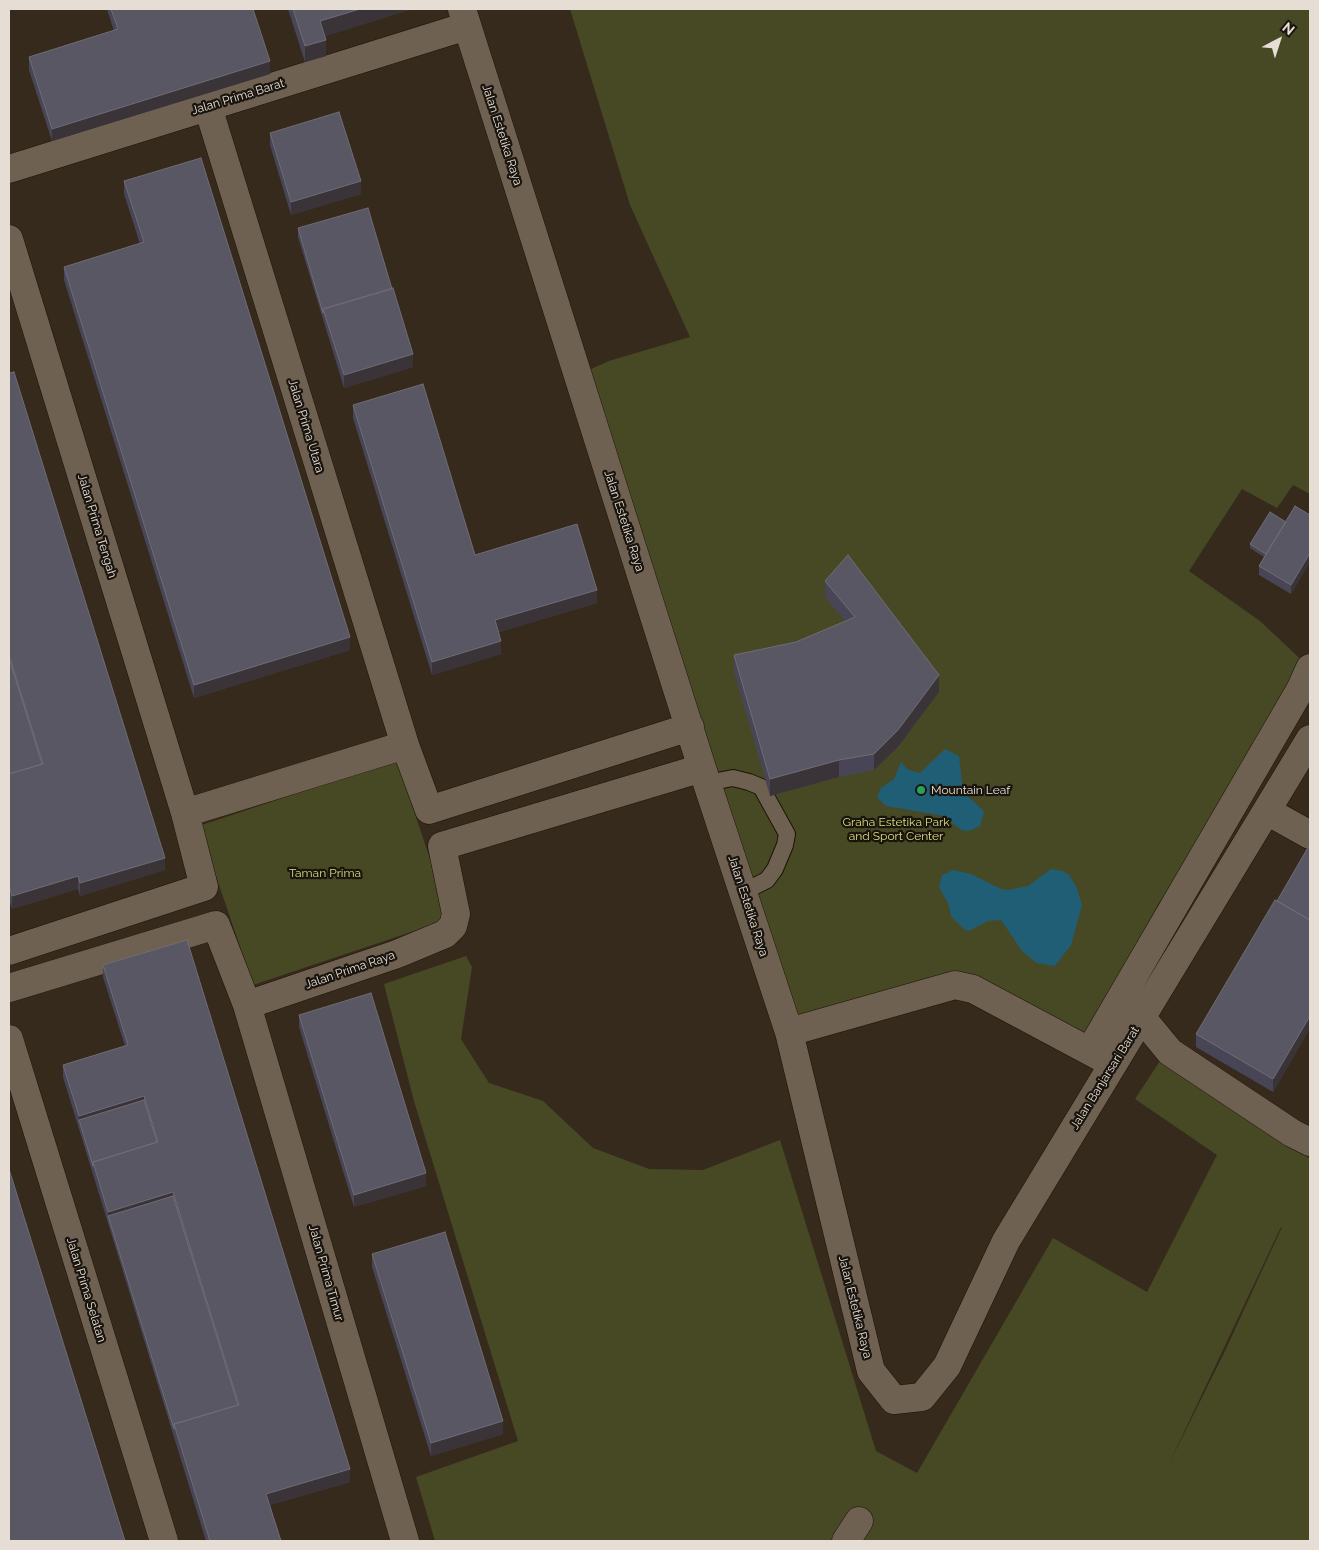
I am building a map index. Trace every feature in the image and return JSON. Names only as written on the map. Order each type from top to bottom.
[{"type":"street","name":"Jalan Prima Barat","points":[[9,169],[208,107],[465,18]]},
{"type":"street","name":"Jalan Estetika Raya","points":[[465,18],[705,775],[789,1032],[871,1371],[894,1400]]},
{"type":"street","name":"Jalan Prima Utara","points":[[208,107],[405,745]]},
{"type":"street","name":"Jalan Prima Tengah","points":[[9,239],[185,813]]},
{"type":"street","points":[[1090,1051],[1300,690],[1310,668]]},
{"type":"street","points":[[429,810],[690,728]]},
{"type":"street","name":"Jalan Banjarsari Barat","points":[[894,1400],[922,1396],[947,1366],[1006,1241],[1054,1158],[1114,1064],[1310,739]]},
{"type":"street","points":[[248,1005],[216,925],[185,813],[405,745]]},
{"type":"street","name":"Jalan Prima Raya","points":[[248,1005],[397,954],[445,934],[453,926],[456,914],[442,846],[405,745]]},
{"type":"street","points":[[442,846],[705,775]]},
{"type":"street","points":[[1267,811],[1310,835]]},
{"type":"street","points":[[9,951],[204,886]]},
{"type":"street","points":[[9,988],[216,925]]},
{"type":"street","points":[[789,1032],[955,985],[974,989],[1114,1064]]},
{"type":"street","name":"Jalan Prima Timur","points":[[248,1005],[405,1541]]},
{"type":"street","points":[[1142,1018],[1170,1052],[1292,1133],[1310,1142]]},
{"type":"street","name":"Jalan Prima Selatan","points":[[9,1039],[164,1541]]},
{"type":"lane","points":[[705,775],[733,778],[749,782],[761,788],[787,834],[785,845],[775,869],[767,880],[743,892]]},
{"type":"green space","name":"Graha Estetika Park and Sport Center","points":[[570,9],[1310,9],[1310,494],[1293,485],[1277,508],[1242,489],[1189,571],[1260,621],[1310,668],[1184,905],[1160,901],[1084,1039],[959,973],[796,1018],[589,370],[609,361],[690,337],[630,205]]},
{"type":"green space","name":"Taman Prima","points":[[397,760],[450,919],[253,985],[199,826]]},
{"type":"green space","points":[[466,956],[472,967],[461,1039],[489,1083],[543,1101],[593,1148],[649,1169],[703,1170],[780,1140],[876,1451],[917,1473],[1053,1238],[1147,1292],[1217,1155],[1135,1099],[1164,1055],[1310,1159],[1310,1541],[435,1541],[416,1477],[518,1441],[414,1101],[384,984]],"holes":[[[1282,1227],[1225,1351],[1168,1466]]]},
{"type":"water","name":"Mountain Leaf","points":[[945,749],[959,756],[963,792],[984,811],[980,826],[969,831],[961,830],[944,816],[886,806],[877,797],[881,788],[894,779],[901,762],[907,769],[920,773]]},
{"type":"water","points":[[1051,869],[1063,871],[1069,875],[1076,886],[1082,905],[1071,945],[1055,966],[1037,963],[1022,951],[1001,920],[988,921],[969,931],[964,929],[951,916],[948,903],[939,887],[942,875],[953,870],[971,874],[1001,889],[1008,890],[1028,886]]},
{"type":"building","points":[[111,9],[253,9],[270,61],[52,129],[29,57],[118,29]]},
{"type":"building","points":[[293,9],[360,9],[320,21],[326,40],[305,46]]},
{"type":"building","points":[[339,112],[361,181],[291,202],[270,133]]},
{"type":"building","points":[[201,158],[350,637],[194,685],[64,267],[144,242],[124,181]]},
{"type":"building","points":[[368,208],[392,289],[323,309],[323,313],[298,228]]},
{"type":"building","points":[[393,288],[413,354],[344,375],[323,309]]},
{"type":"building","points":[[14,372],[165,858],[80,883],[78,876],[12,896],[9,886],[9,774],[43,764],[9,655],[9,373]]},
{"type":"building","points":[[423,384],[475,555],[577,524],[597,590],[495,620],[501,641],[432,662],[353,405]]},
{"type":"building","points":[[1295,506],[1310,515],[1310,553],[1291,585],[1259,566]]},
{"type":"building","points":[[1270,512],[1286,522],[1266,554],[1250,544]]},
{"type":"building","points":[[848,555],[939,675],[898,730],[874,754],[839,760],[770,779],[734,655],[796,642],[855,617],[825,581]]},
{"type":"building","points":[[9,658],[42,764],[9,774]]},
{"type":"building","points":[[1310,844],[1310,920],[1277,901]]},
{"type":"building","points":[[1275,900],[1310,920],[1310,1016],[1273,1079],[1196,1034]]},
{"type":"building","points":[[187,940],[350,1469],[266,1494],[281,1541],[210,1541],[174,1424],[239,1405],[173,1192],[108,1212],[93,1162],[158,1142],[144,1096],[79,1116],[63,1065],[128,1045],[103,965]]},
{"type":"building","points":[[371,993],[426,1173],[354,1195],[299,1015]]},
{"type":"building","points":[[144,1100],[157,1142],[93,1162],[93,1166],[79,1120]]},
{"type":"building","points":[[9,1169],[125,1541],[9,1541]]},
{"type":"building","points":[[173,1196],[238,1405],[174,1424],[174,1429],[108,1216]]},
{"type":"building","points":[[445,1232],[503,1421],[431,1443],[372,1254]]},
{"type":"place","name":"Mountain Leaf","points":[[921,790]]}]
